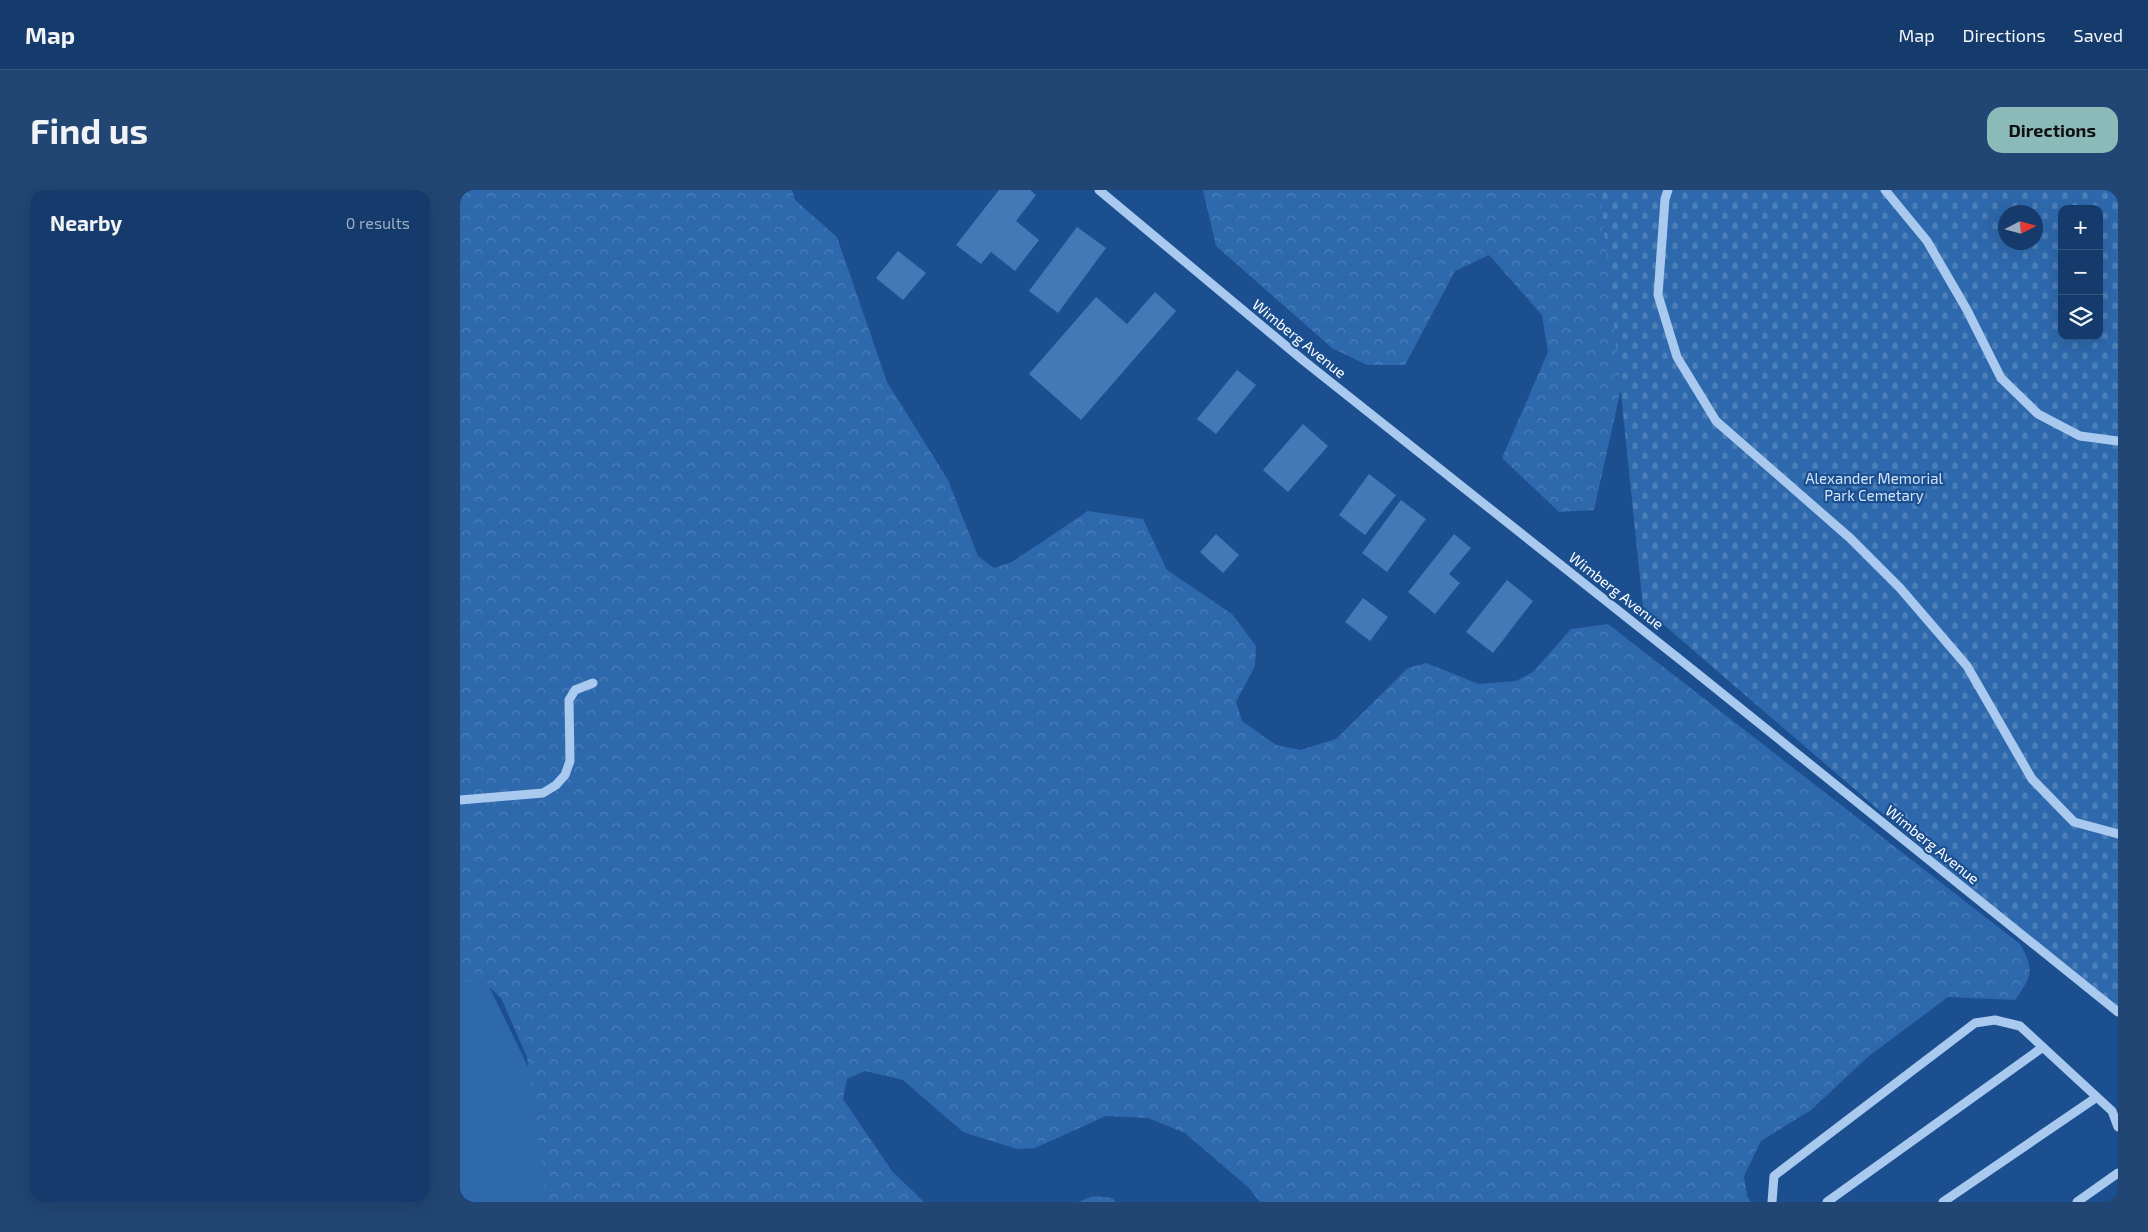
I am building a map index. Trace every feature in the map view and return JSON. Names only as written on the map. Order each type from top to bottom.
[{"type":"street","name":"Wimberg Avenue","points":[[1099,190],[1304,361],[1683,662],[2118,1012]]},
{"type":"street","points":[[1668,190],[1665,198],[1658,295],[1677,357],[1716,421],[1850,538],[1900,588],[1967,666],[2032,779],[2074,822],[2118,834]]},
{"type":"street","points":[[1885,190],[1928,241],[1967,310],[2001,378],[2038,414],[2080,436],[2118,441]]},
{"type":"street","points":[[460,800],[543,793],[556,785],[565,775],[570,761],[569,700],[575,690],[593,683]]},
{"type":"street","points":[[1772,1202],[1774,1176],[1975,1023],[1995,1020],[2020,1026],[2097,1097],[2115,1108],[2118,1127]]},
{"type":"street","points":[[1827,1202],[2043,1047]]},
{"type":"street","points":[[1943,1202],[2097,1097]]},
{"type":"street","points":[[2077,1202],[2118,1173]]},
{"type":"green space","points":[[460,190],[792,190],[795,200],[837,237],[887,382],[948,480],[978,556],[994,568],[1012,562],[1088,511],[1143,519],[1167,570],[1232,614],[1256,646],[1255,666],[1236,702],[1242,721],[1276,745],[1300,750],[1336,739],[1408,668],[1426,663],[1479,684],[1516,681],[1533,672],[1571,629],[1608,624],[2020,944],[2028,961],[2030,973],[2025,985],[2015,1000],[1948,997],[1869,1056],[1811,1110],[1761,1141],[1744,1176],[1747,1196],[1751,1202],[1260,1202],[1249,1188],[1185,1133],[1148,1118],[1106,1116],[1035,1148],[1017,1149],[963,1132],[903,1080],[865,1071],[847,1079],[843,1099],[892,1171],[924,1202],[549,1202],[545,1189],[527,1057],[501,998],[487,985],[460,980]]},
{"type":"green space","points":[[1203,190],[1651,190],[1626,366],[1594,510],[1559,512],[1502,458],[1548,352],[1542,315],[1489,255],[1455,271],[1405,365],[1367,365],[1332,348],[1216,246]]},
{"type":"green space","name":"Alexander Memorial Park Cemetary","points":[[1600,190],[2118,190],[2118,1016],[1643,607]]},
{"type":"green space","points":[[460,927],[594,1202],[460,1202]]},
{"type":"green space","points":[[1093,1196],[1112,1198],[1116,1202],[1078,1202]]},
{"type":"building","points":[[999,190],[1030,190],[1036,195],[1016,221],[1039,240],[1015,271],[991,252],[981,264],[956,245]]},
{"type":"building","points":[[1077,227],[1106,248],[1058,313],[1029,291]]},
{"type":"building","points":[[898,251],[926,273],[903,300],[876,278]]},
{"type":"building","points":[[1155,292],[1176,311],[1081,420],[1029,374],[1096,297],[1127,324]]},
{"type":"building","points":[[1237,370],[1256,385],[1216,434],[1197,419]]},
{"type":"building","points":[[1303,424],[1328,446],[1288,492],[1263,470]]},
{"type":"building","points":[[1369,474],[1396,495],[1365,535],[1339,515]]},
{"type":"building","points":[[1401,500],[1426,519],[1387,572],[1362,553]]},
{"type":"building","points":[[1216,534],[1239,555],[1223,573],[1200,552]]},
{"type":"building","points":[[1454,534],[1471,548],[1449,574],[1460,583],[1435,614],[1408,592]]},
{"type":"building","points":[[1507,580],[1533,601],[1493,653],[1466,632]]},
{"type":"building","points":[[1363,598],[1388,617],[1370,641],[1345,622]]}]
